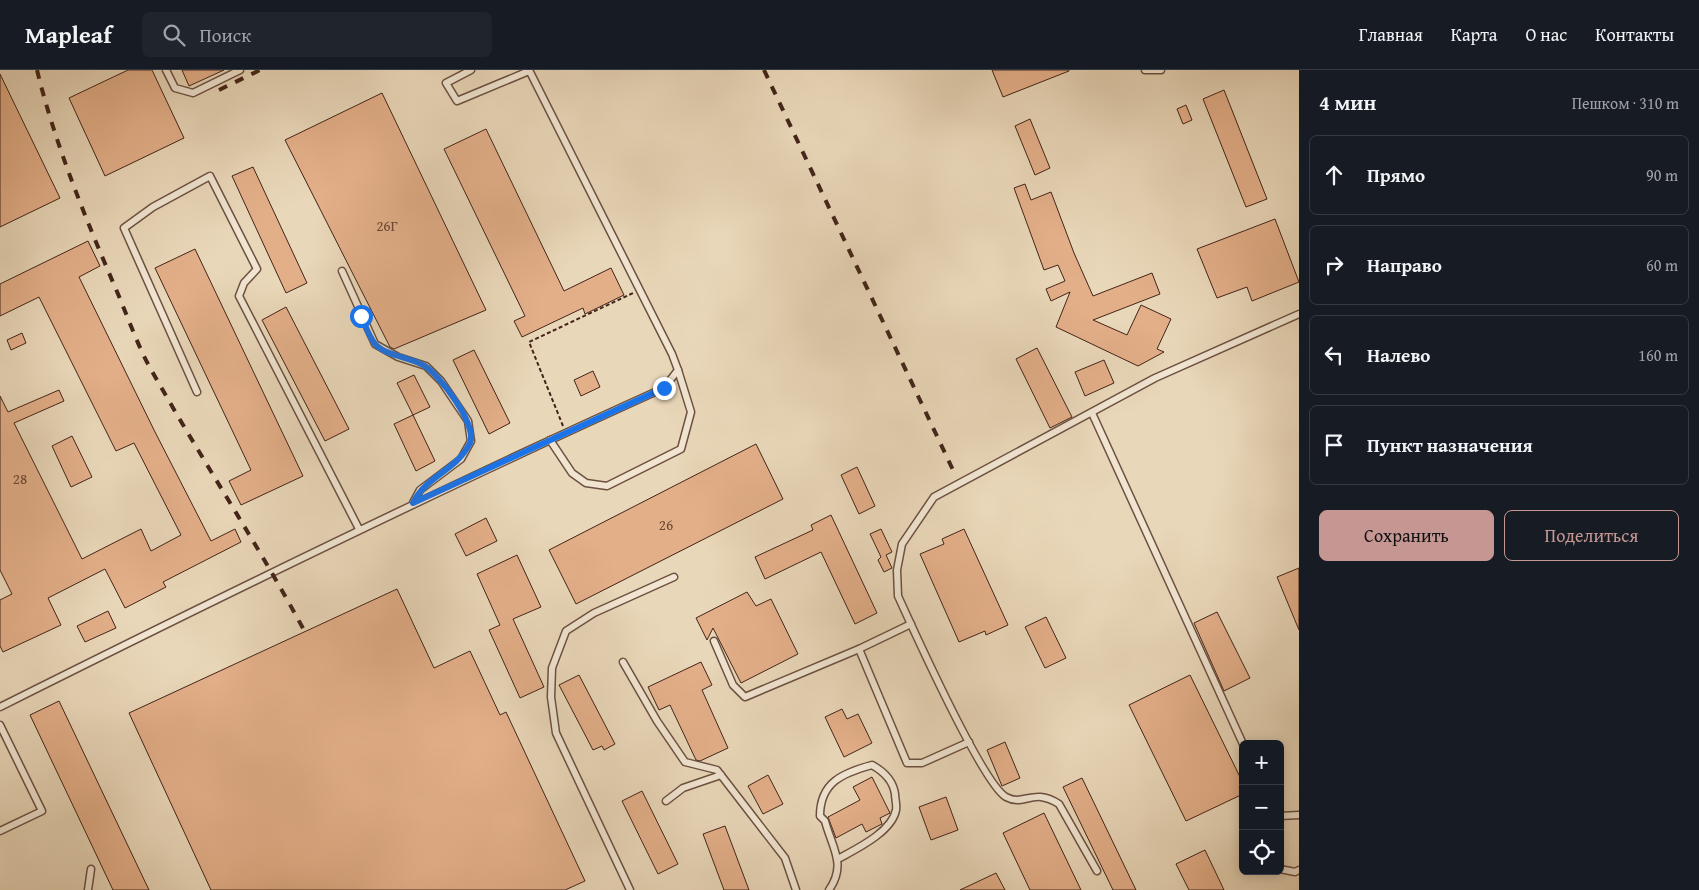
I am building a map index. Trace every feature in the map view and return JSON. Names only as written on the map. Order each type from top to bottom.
[{"type":"lane","points":[[166,70],[175,88],[194,93],[240,70]]},
{"type":"lane","points":[[471,70],[446,83],[457,101],[529,71],[660,327],[678,370],[691,412],[682,449],[607,486],[586,483],[572,473],[550,440]]},
{"type":"lane","points":[[1145,70],[1160,70]]},
{"type":"lane","points":[[197,392],[124,228],[153,207],[210,176],[257,269],[244,282],[238,296],[359,529]]},
{"type":"lane","points":[[342,271],[375,344],[398,356],[426,366],[441,381],[468,421],[471,441],[461,459],[420,490],[413,503]]},
{"type":"lane","points":[[1096,871],[1060,804],[1049,797],[1034,796],[1017,801],[1006,797],[997,790],[969,742],[898,596],[896,570],[902,544],[934,497],[1155,378],[1299,314]]},
{"type":"lane","points":[[0,707],[271,571],[565,432],[664,388],[678,370]]},
{"type":"lane","points":[[1092,413],[1241,740]]},
{"type":"lane","points":[[630,890],[556,733],[551,697],[552,668],[566,632],[594,613],[674,577]]},
{"type":"lane","points":[[714,641],[733,685],[745,697],[859,649],[911,624]]},
{"type":"lane","points":[[859,649],[907,763],[922,763],[969,742]]},
{"type":"lane","points":[[623,662],[657,722],[685,762],[717,770],[784,858],[796,890]]},
{"type":"lane","points":[[0,725],[42,811],[0,831]]},
{"type":"lane","points":[[828,890],[836,880],[838,859],[825,821],[820,816],[820,802],[823,794],[834,781],[848,771],[872,764],[885,772],[894,790],[896,810],[885,829],[864,846],[838,859]]},
{"type":"lane","points":[[666,801],[683,788],[721,775]]},
{"type":"lane","points":[[1284,816],[1299,815]]},
{"type":"lane","points":[[88,890],[91,869]]},
{"type":"lane","points":[[1284,870],[1296,872],[1299,870]]},
{"type":"path","points":[[565,432],[529,342],[640,290]]},
{"type":"building","points":[[128,70],[152,70],[184,138],[105,176],[69,98]]},
{"type":"building","points":[[182,70],[224,70],[189,86]]},
{"type":"building","points":[[992,70],[1069,70],[1069,71],[1003,97]]},
{"type":"building","points":[[0,74],[60,198],[0,227]]},
{"type":"building","points":[[1224,90],[1267,199],[1246,207],[1203,99]]},
{"type":"building","points":[[382,93],[486,310],[394,349],[390,347],[285,140]]},
{"type":"building","points":[[1186,105],[1192,120],[1183,124],[1177,109]]},
{"type":"building","points":[[1030,119],[1050,168],[1035,175],[1015,126]]},
{"type":"building","points":[[486,129],[564,291],[611,268],[624,295],[585,314],[583,308],[522,337],[514,321],[525,316],[444,149]]},
{"type":"building","points":[[253,167],[307,283],[286,293],[232,176]]},
{"type":"building","points":[[1025,184],[1031,200],[1051,192],[1074,253],[1093,296],[1152,273],[1160,294],[1093,320],[1127,335],[1141,305],[1171,319],[1157,349],[1164,352],[1138,366],[1056,327],[1070,292],[1051,301],[1046,289],[1065,281],[1058,265],[1044,270],[1014,188]]},
{"type":"building","points":[[1275,219],[1299,282],[1252,301],[1247,287],[1217,298],[1197,249]]},
{"type":"building","points":[[88,241],[100,266],[79,277],[155,432],[211,541],[235,529],[241,542],[163,582],[166,587],[125,608],[105,569],[48,598],[61,625],[3,652],[0,646],[0,600],[12,594],[0,570],[0,396],[8,412],[59,390],[64,401],[14,423],[82,559],[141,529],[151,551],[181,535],[134,443],[116,451],[39,297],[0,316],[0,284]]},
{"type":"building","points":[[195,249],[303,476],[241,505],[229,481],[251,470],[155,268]]},
{"type":"building","points":[[286,307],[349,429],[325,441],[262,320]]},
{"type":"building","points":[[22,333],[26,343],[11,350],[7,340]]},
{"type":"building","points":[[1037,348],[1072,417],[1050,428],[1016,359]]},
{"type":"building","points":[[474,350],[510,423],[489,434],[453,360]]},
{"type":"building","points":[[1104,360],[1114,383],[1085,396],[1075,372]]},
{"type":"building","points":[[593,371],[600,387],[581,396],[574,380]]},
{"type":"building","points":[[414,375],[430,407],[413,415],[397,383]]},
{"type":"building","points":[[413,415],[435,461],[416,471],[394,424]]},
{"type":"building","points":[[72,436],[92,477],[71,487],[52,446]]},
{"type":"building","points":[[756,444],[783,499],[576,604],[549,550]]},
{"type":"building","points":[[857,467],[875,506],[859,514],[841,475]]},
{"type":"building","points":[[831,515],[877,613],[855,624],[821,552],[765,579],[755,557],[813,530],[811,525]]},
{"type":"building","points":[[486,518],[497,541],[466,556],[455,534]]},
{"type":"building","points":[[881,529],[892,552],[886,555],[892,568],[884,572],[878,560],[881,557],[870,534]]},
{"type":"building","points":[[964,529],[1008,625],[986,635],[985,631],[959,642],[920,554],[944,544],[942,539]]},
{"type":"building","points":[[517,555],[541,607],[513,619],[544,687],[520,698],[489,630],[500,625],[477,574]]},
{"type":"building","points":[[1299,568],[1299,630],[1277,577]]},
{"type":"building","points":[[397,589],[434,668],[470,651],[500,715],[506,712],[585,881],[565,890],[211,890],[129,713]]},
{"type":"building","points":[[747,592],[756,606],[771,599],[798,654],[741,683],[713,628],[707,640],[696,618]]},
{"type":"building","points":[[108,611],[116,628],[85,642],[77,626]]},
{"type":"building","points":[[1217,612],[1250,678],[1224,691],[1194,623]]},
{"type":"building","points":[[1046,617],[1066,658],[1045,668],[1025,627]]},
{"type":"building","points":[[701,662],[712,685],[702,690],[728,748],[700,761],[696,760],[670,705],[659,710],[648,687]]},
{"type":"building","points":[[579,675],[615,744],[604,750],[602,746],[593,750],[559,685]]},
{"type":"building","points":[[1190,675],[1239,775],[1239,796],[1186,821],[1129,705]]},
{"type":"building","points":[[59,701],[149,890],[113,890],[30,715]]},
{"type":"building","points":[[842,709],[847,719],[858,714],[872,743],[844,757],[825,717]]},
{"type":"building","points":[[1005,742],[1020,778],[1002,786],[987,750]]},
{"type":"building","points":[[768,775],[783,804],[763,814],[748,786]]},
{"type":"building","points":[[872,777],[890,813],[880,818],[882,824],[866,832],[862,824],[836,838],[828,817],[860,800],[853,787]]},
{"type":"building","points":[[1082,778],[1136,890],[1113,890],[1063,787]]},
{"type":"building","points":[[642,791],[678,864],[658,874],[622,801]]},
{"type":"building","points":[[946,797],[958,830],[931,840],[919,807]]},
{"type":"building","points":[[1044,813],[1081,890],[1030,890],[1003,833]]},
{"type":"building","points":[[725,826],[749,890],[724,890],[703,834]]},
{"type":"building","points":[[1205,850],[1224,890],[1189,890],[1176,864]]},
{"type":"building","points":[[996,873],[1005,890],[960,890]]},
{"type":"railway","points":[[37,70],[44,98],[72,180],[143,355],[267,564],[305,632]]},
{"type":"railway","points":[[219,90],[260,70]]},
{"type":"railway","points":[[764,70],[953,470]]},
{"type":"route","points":[[361,316],[375,344],[398,356],[426,366],[441,381],[468,421],[471,441],[461,459],[420,490],[413,503],[664,388]]}]
